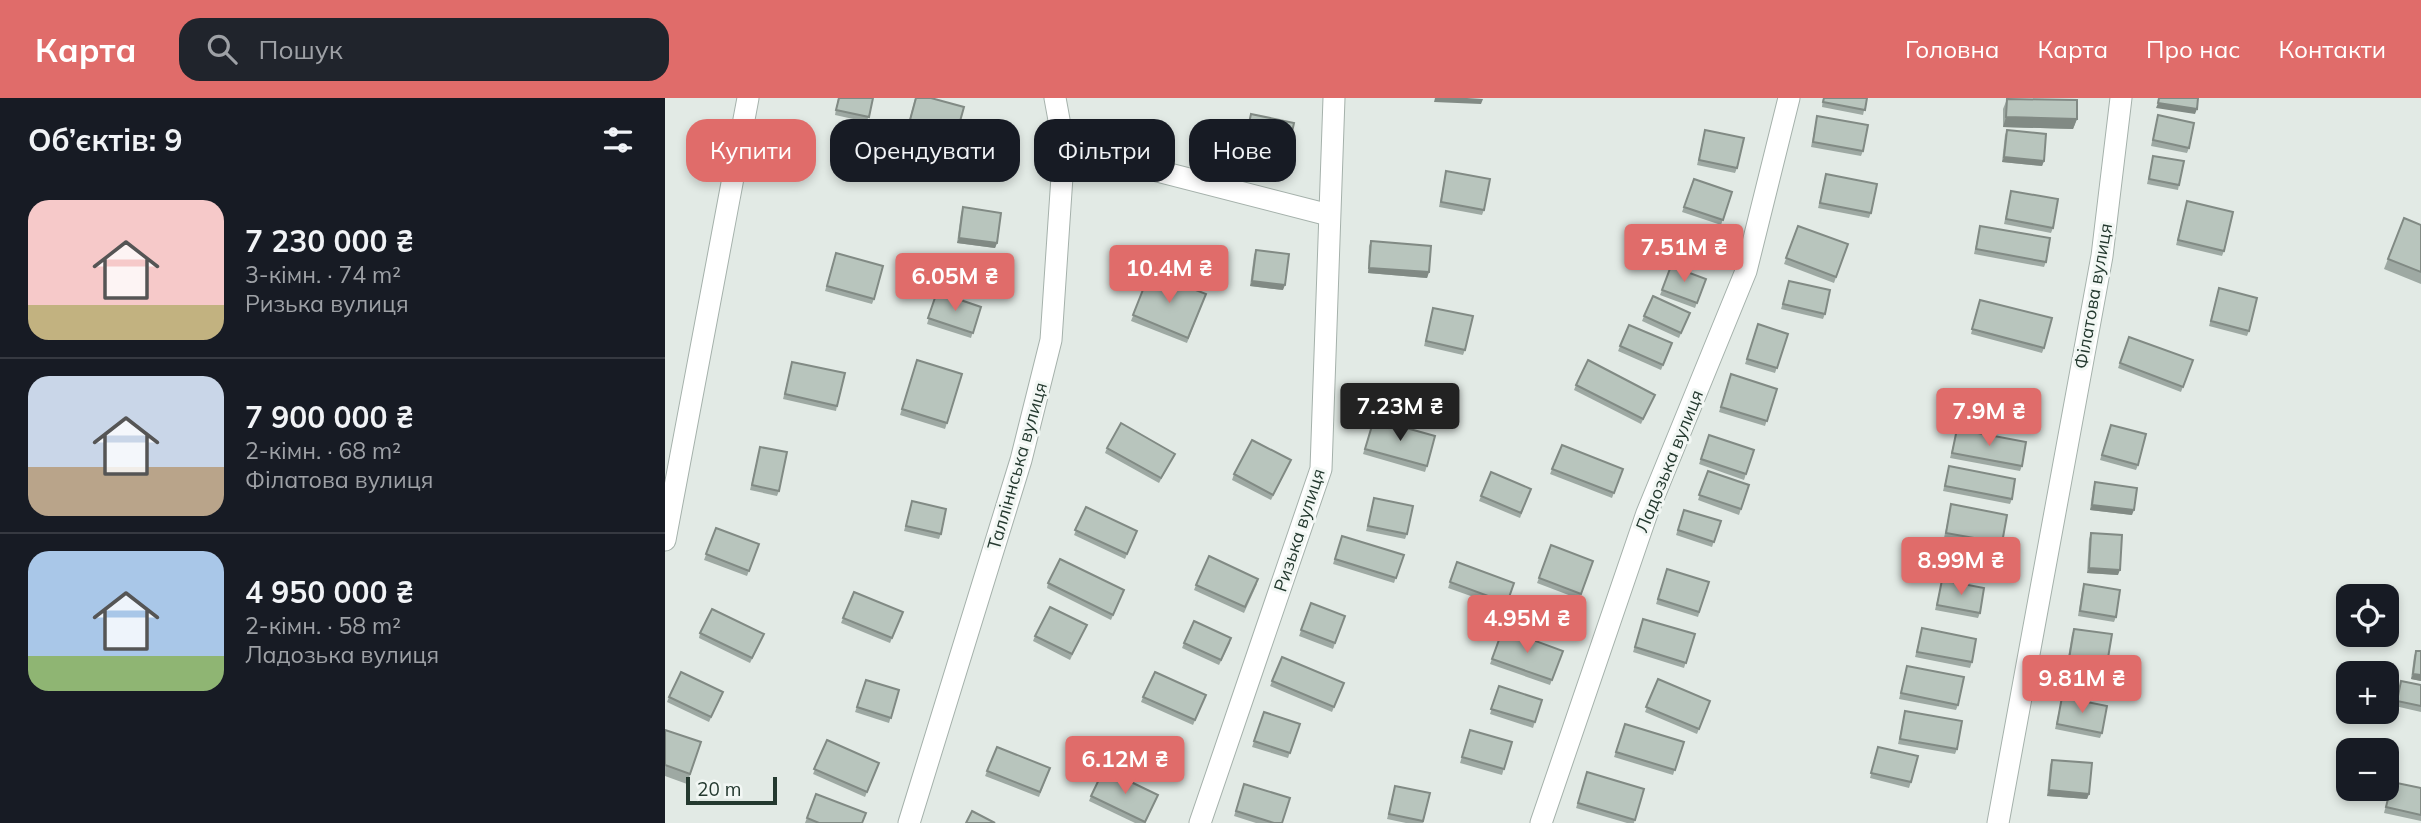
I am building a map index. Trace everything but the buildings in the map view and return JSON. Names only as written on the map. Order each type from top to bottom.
[{"type":"street","points":[[665,540],[748,98]]},
{"type":"street","name":"Талліннська вулиця","points":[[1055,98],[1059,119]]},
{"type":"street","name":"Ризька вулиця","points":[[1200,823],[1321,469],[1334,98]]},
{"type":"street","name":"Ладозька вулиця","points":[[1541,823],[1647,513],[1746,271],[1789,98]]},
{"type":"street","name":"Філатова вулиця","points":[[1998,823],[2102,256],[2122,98]]},
{"type":"street","points":[[1175,176],[1329,215]]},
{"type":"street","name":"Талліннська вулиця","points":[[909,823],[1021,460],[1051,340],[1062,182]]}]
